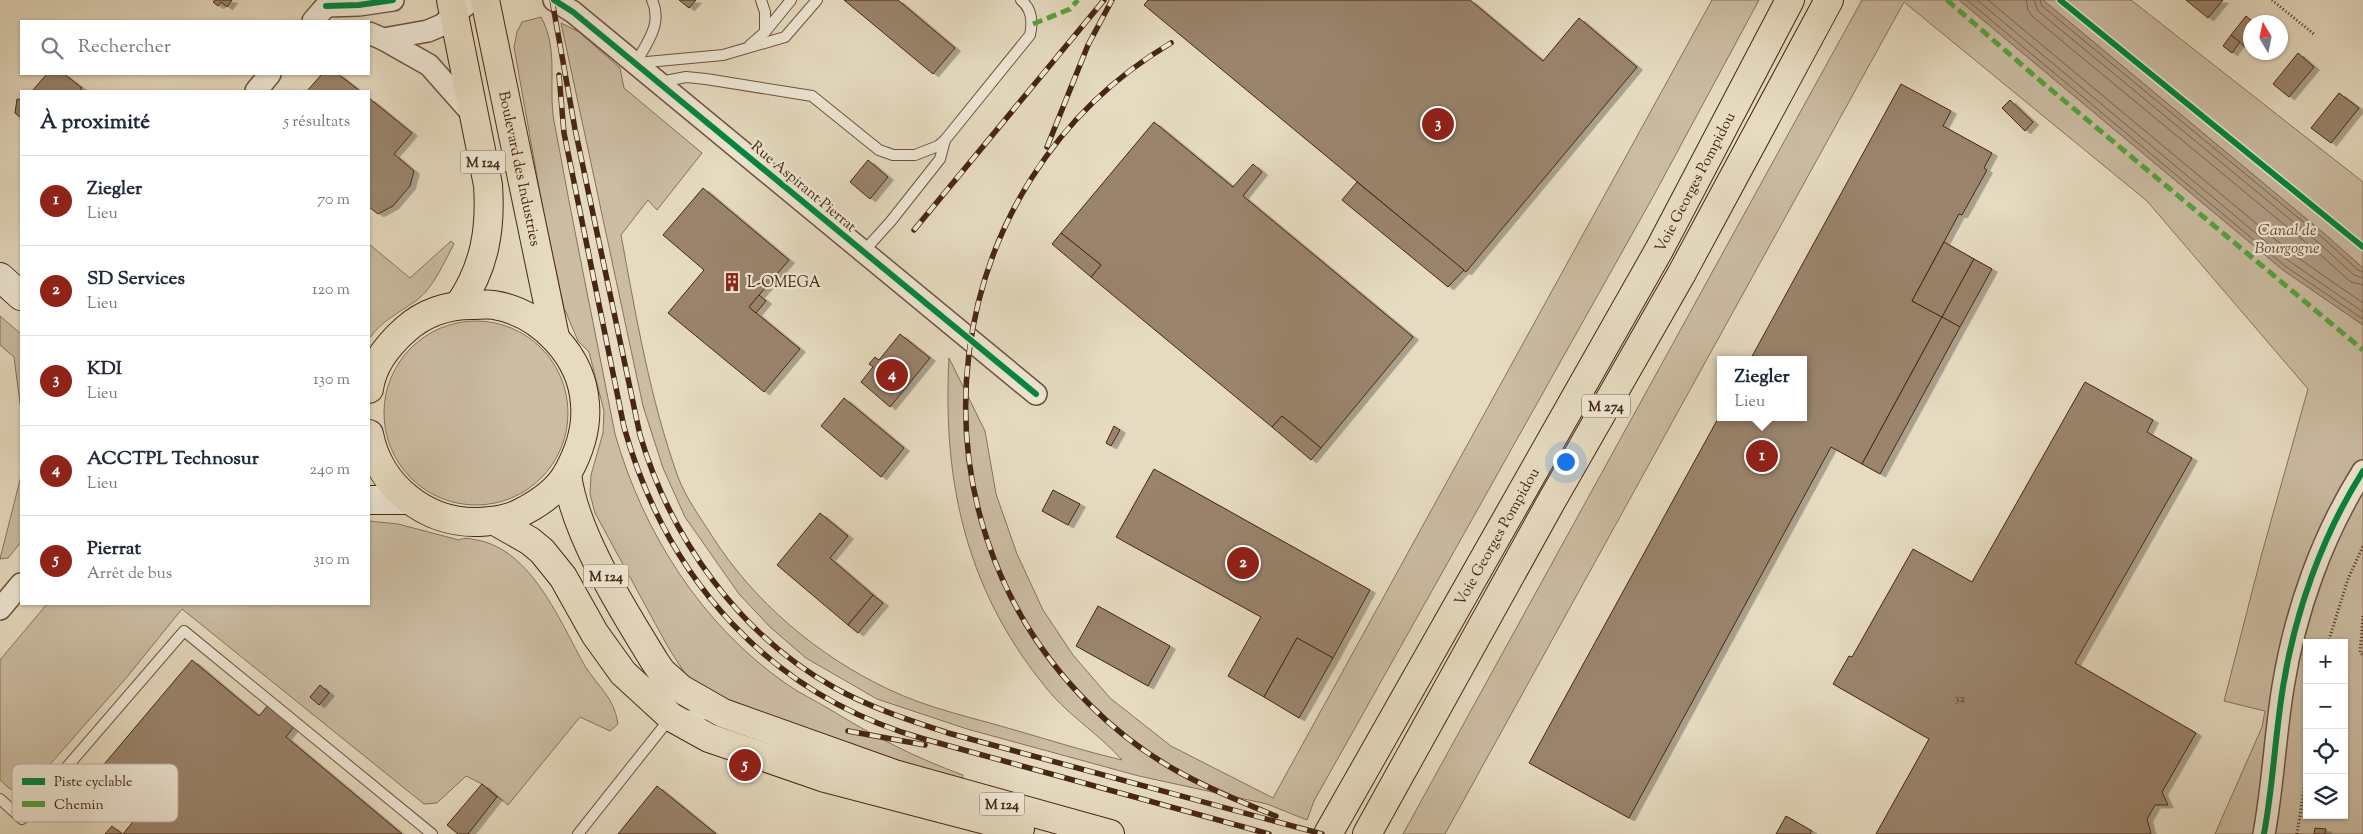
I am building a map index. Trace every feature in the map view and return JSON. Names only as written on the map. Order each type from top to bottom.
[{"type":"main road","name":"Boulevard des Industries","points":[[484,0],[555,337]]},
{"type":"main road","name":"Voie Georges Pompidou","points":[[1328,834],[1659,250],[1790,0]]},
{"type":"main road","name":"Voie Georges Pompidou","points":[[1367,834],[1551,502],[1682,273],[1828,0]]},
{"type":"main road","name":"M 124","points":[[459,5],[475,118],[488,185],[489,220],[482,260],[470,288],[459,305]]},
{"type":"main road","points":[[370,384],[378,362],[393,341],[419,320],[434,312],[459,305],[494,305],[527,316],[555,337],[576,368],[585,403],[582,440],[567,474],[553,491],[536,505],[516,515],[495,521],[457,520],[435,515],[409,500],[387,478],[372,449],[370,439]]},
{"type":"main road","name":"M 124","points":[[567,474],[569,492],[576,514],[667,694],[709,738],[825,778],[987,824],[1039,834]]},
{"type":"main road","name":"M 124","points":[[495,521],[530,541],[542,551],[563,577],[595,634],[623,673],[667,694],[681,688],[723,713],[894,774],[1110,834]]},
{"type":"street","points":[[319,9],[359,6],[393,0]]},
{"type":"street","name":"Rue Aspirant Pierrat","points":[[554,0],[574,12],[1036,394]]},
{"type":"street","points":[[376,36],[428,31],[442,25],[459,5]]},
{"type":"street","points":[[319,9],[342,20]]},
{"type":"street","points":[[376,36],[429,65],[475,118]]},
{"type":"street","points":[[257,90],[269,75]]},
{"type":"street","points":[[2264,834],[2283,686],[2296,625],[2305,596],[2328,538],[2363,472]]},
{"type":"street","points":[[370,500],[409,500]]},
{"type":"street","points":[[0,609],[20,585]]},
{"type":"lane","points":[[636,63],[655,26],[657,11],[652,0]]},
{"type":"lane","points":[[761,0],[765,12],[765,32]]},
{"type":"lane","points":[[748,48],[765,32],[791,0]]},
{"type":"lane","points":[[636,63],[723,55],[785,37],[817,0]]},
{"type":"lane","points":[[659,83],[686,77],[812,96],[879,150],[893,155],[915,155],[938,146],[945,140],[1030,35],[1033,24],[1031,15],[1021,0]]},
{"type":"lane","points":[[864,251],[891,221],[940,159],[945,140]]},
{"type":"lane","points":[[69,764],[184,631],[432,834]]},
{"type":"lane","points":[[578,834],[667,694],[723,713]]},
{"type":"lane","points":[[0,798],[12,809]]},
{"type":"path","points":[[2272,0],[2315,36]]},
{"type":"path","points":[[2329,639],[2348,579],[2363,546]]},
{"type":"path","points":[[2363,616],[2359,640],[2360,653],[2363,655]]},
{"type":"path","points":[[2297,834],[2306,774]]},
{"type":"shaded area","points":[[1712,0],[1759,0],[1654,195],[1314,801],[1307,820],[1267,804],[1139,776],[967,729],[877,699],[806,658],[770,627],[739,594],[685,517],[663,468],[643,406],[561,23],[579,32],[620,68],[624,88],[702,153],[657,210],[648,200],[621,235],[638,327],[659,418],[678,477],[689,500],[712,536],[747,583],[789,625],[837,660],[862,676],[888,689],[936,708],[1122,760],[1053,696],[1024,658],[1000,619],[981,579],[966,538],[956,495],[950,451],[948,405],[949,358],[985,431],[996,494],[1017,554],[1043,610],[1073,655],[1110,698],[1171,746],[1273,798]]},
{"type":"shaded area","points":[[1862,0],[1959,0],[2283,270],[2363,325],[2363,834],[2215,834],[2262,727],[2265,711],[2224,701],[2262,553],[2308,389],[2147,201],[1904,2],[1445,834],[1403,834]]},
{"type":"shaded area","points":[[2043,0],[2131,0],[2363,182],[2363,268],[2327,236]]},
{"type":"shaded area","points":[[541,17],[550,42],[554,121],[615,434],[627,470],[659,540],[679,573],[727,633],[785,683],[895,746],[963,775],[962,781],[850,745],[715,696],[691,683],[668,647],[595,513],[590,494],[591,475],[603,433],[604,411],[589,352],[578,341],[564,308],[543,210],[514,47],[517,32],[522,22]]},
{"type":"shaded area","points":[[451,241],[454,244],[438,274],[423,295],[385,322],[370,338],[370,245],[410,278]]},
{"type":"shaded area","points":[[0,316],[20,333],[20,403],[14,357],[0,345]]},
{"type":"shaded area","points":[[476,321],[494,323],[511,328],[541,348],[561,378],[566,395],[568,413],[566,431],[561,448],[541,478],[511,498],[494,503],[476,505],[458,503],[441,498],[411,478],[391,448],[386,431],[384,413],[386,395],[391,378],[411,348],[441,328],[458,323]]},
{"type":"shaded area","points":[[20,480],[20,543],[8,558],[0,559]]},
{"type":"shaded area","points":[[370,521],[398,524],[459,540],[466,538],[477,540],[496,546],[514,558],[529,573],[554,609],[585,666],[613,707],[618,724],[610,731],[580,717],[508,805],[482,784],[466,776],[437,803],[424,804],[182,609],[127,677],[50,764],[12,764],[12,790],[0,780],[0,660],[46,605],[370,605]]},
{"type":"water","name":"Canal de Bourgogne","points":[[1959,0],[2043,0],[2363,268],[2363,325],[2283,270]]},
{"type":"building","points":[[215,0],[232,0],[227,7],[221,2],[218,6],[213,2]]},
{"type":"building","points":[[679,0],[696,0],[689,8]]},
{"type":"building","points":[[844,0],[898,0],[955,48],[933,74]]},
{"type":"building","points":[[1148,0],[1470,0],[1543,61],[1579,18],[1637,67],[1466,272],[1144,5]]},
{"type":"building","points":[[2186,0],[2223,0],[2208,18]]},
{"type":"building","points":[[2243,20],[2243,45],[2231,35]]},
{"type":"building","points":[[2231,35],[2240,42],[2232,53],[2223,46]]},
{"type":"building","points":[[2298,53],[2314,67],[2289,97],[2273,84]]},
{"type":"building","points":[[46,75],[65,75],[82,88],[80,90],[33,90]]},
{"type":"building","points":[[321,75],[339,75],[359,90],[308,90]]},
{"type":"building","points":[[1901,84],[1951,111],[1943,126],[1992,153],[1984,168],[1987,170],[1962,215],[1959,214],[1912,301],[1942,317],[1862,464],[1831,447],[1629,818],[1529,763],[1717,420],[1807,421],[1807,356],[1752,356]]},
{"type":"building","points":[[2339,93],[2359,108],[2331,143],[2311,128]]},
{"type":"building","points":[[17,99],[20,100],[20,117],[15,113]]},
{"type":"building","points":[[370,99],[412,133],[394,154],[414,171],[410,186],[393,206],[378,214],[370,208]]},
{"type":"building","points":[[2010,100],[2033,122],[2025,131],[2002,108]]},
{"type":"building","points":[[1154,122],[1233,187],[1253,164],[1262,172],[1243,196],[1413,337],[1321,448],[1282,416],[1272,427],[1091,277],[1101,265],[1061,233]]},
{"type":"building","points":[[868,160],[888,177],[870,199],[850,182]]},
{"type":"building","points":[[1357,182],[1464,270],[1448,287],[1342,200]]},
{"type":"building","name":"L-OMEGA","points":[[703,188],[789,260],[749,307],[800,349],[764,392],[668,313],[704,270],[663,235]]},
{"type":"building","points":[[1061,233],[1101,265],[1091,277],[1052,244]]},
{"type":"building","points":[[1944,242],[1974,259],[1942,317],[1912,301]]},
{"type":"building","points":[[1974,259],[1992,269],[1960,327],[1942,317]]},
{"type":"building","points":[[759,295],[766,301],[756,313],[749,307]]},
{"type":"building","points":[[1942,317],[1960,327],[1880,474],[1862,464]]},
{"type":"building","points":[[900,334],[930,358],[890,407],[861,382],[873,367],[869,364],[875,357],[879,360]]},
{"type":"building","points":[[2085,382],[2153,420],[2147,432],[2192,458],[2075,663],[2196,733],[2162,792],[2168,805],[2155,805],[2147,819],[2151,833],[2148,834],[1876,834],[1929,739],[1833,684],[1849,656],[1852,657],[1913,549],[1972,582]]},
{"type":"building","points":[[844,398],[904,448],[881,477],[821,426]]},
{"type":"building","points":[[1282,416],[1321,448],[1311,460],[1272,427]]},
{"type":"building","points":[[1114,426],[1120,430],[1111,446],[1106,443]]},
{"type":"building","points":[[1154,469],[1370,590],[1333,658],[1297,638],[1264,697],[1228,676],[1261,617],[1116,537]]},
{"type":"building","points":[[1053,490],[1080,504],[1068,525],[1042,511]]},
{"type":"building","points":[[820,513],[848,536],[830,558],[873,595],[848,625],[777,565]]},
{"type":"building","points":[[873,595],[883,603],[858,633],[848,625]]},
{"type":"building","points":[[1098,606],[1170,646],[1148,686],[1076,646]]},
{"type":"building","points":[[1297,638],[1333,658],[1299,718],[1264,697]]},
{"type":"building","points":[[192,660],[259,716],[269,704],[295,725],[286,737],[402,834],[123,834],[133,822],[178,822],[178,764],[104,764]]},
{"type":"building","points":[[320,685],[329,693],[319,705],[310,697]]},
{"type":"building","points":[[482,784],[497,797],[468,834],[458,834],[447,825]]},
{"type":"building","points":[[657,786],[716,834],[618,834]]},
{"type":"building","points":[[1786,816],[1812,831],[1810,834],[1776,834]]},
{"type":"building","points":[[112,826],[122,834],[105,834]]},
{"type":"building","points":[[2315,828],[2326,829],[2325,834],[2314,834]]},
{"type":"railway","points":[[552,0],[575,129],[640,435],[653,474],[670,511],[690,547],[713,581],[739,612],[768,641],[800,666],[835,688],[862,702],[890,713],[948,733],[1322,834]]},
{"type":"railway","points":[[914,230],[1104,0]]},
{"type":"railway","points":[[1047,147],[1088,45],[1112,0]]},
{"type":"railway","points":[[1171,43],[1092,104],[1031,178],[990,263],[969,354],[968,448],[987,540],[1028,627],[1090,705],[1111,725],[1155,758],[1200,783],[1276,816]]},
{"type":"railway","points":[[559,75],[564,133],[624,427],[643,483],[667,534],[697,581],[732,624],[773,661],[818,693],[869,719],[924,739],[1269,834]]},
{"type":"railway","points":[[848,731],[925,745]]},
{"type":"marked path","points":[[1033,24],[1070,9],[1078,0]]},
{"type":"marked path","points":[[1947,0],[2037,78],[2363,350]]},
{"type":"cycle path","points":[[326,6],[359,5],[393,0]]},
{"type":"cycle path","points":[[554,0],[573,12],[1036,394]]},
{"type":"cycle path","points":[[2060,0],[2363,247]]},
{"type":"cycle path","points":[[2264,834],[2283,687],[2295,631],[2312,575],[2323,548],[2348,496],[2363,471]]},
{"type":"place","name":"KDI","points":[[1438,124]]},
{"type":"place","name":"L-OMEGA","points":[[732,282]]},
{"type":"place","name":"ACCTPL Technosur","points":[[892,375]]},
{"type":"place","name":"Ziegler","points":[[1762,456]]},
{"type":"place","name":"SD Services","points":[[1243,563]]},
{"type":"place","name":"Pierrat","points":[[745,765]]}]
